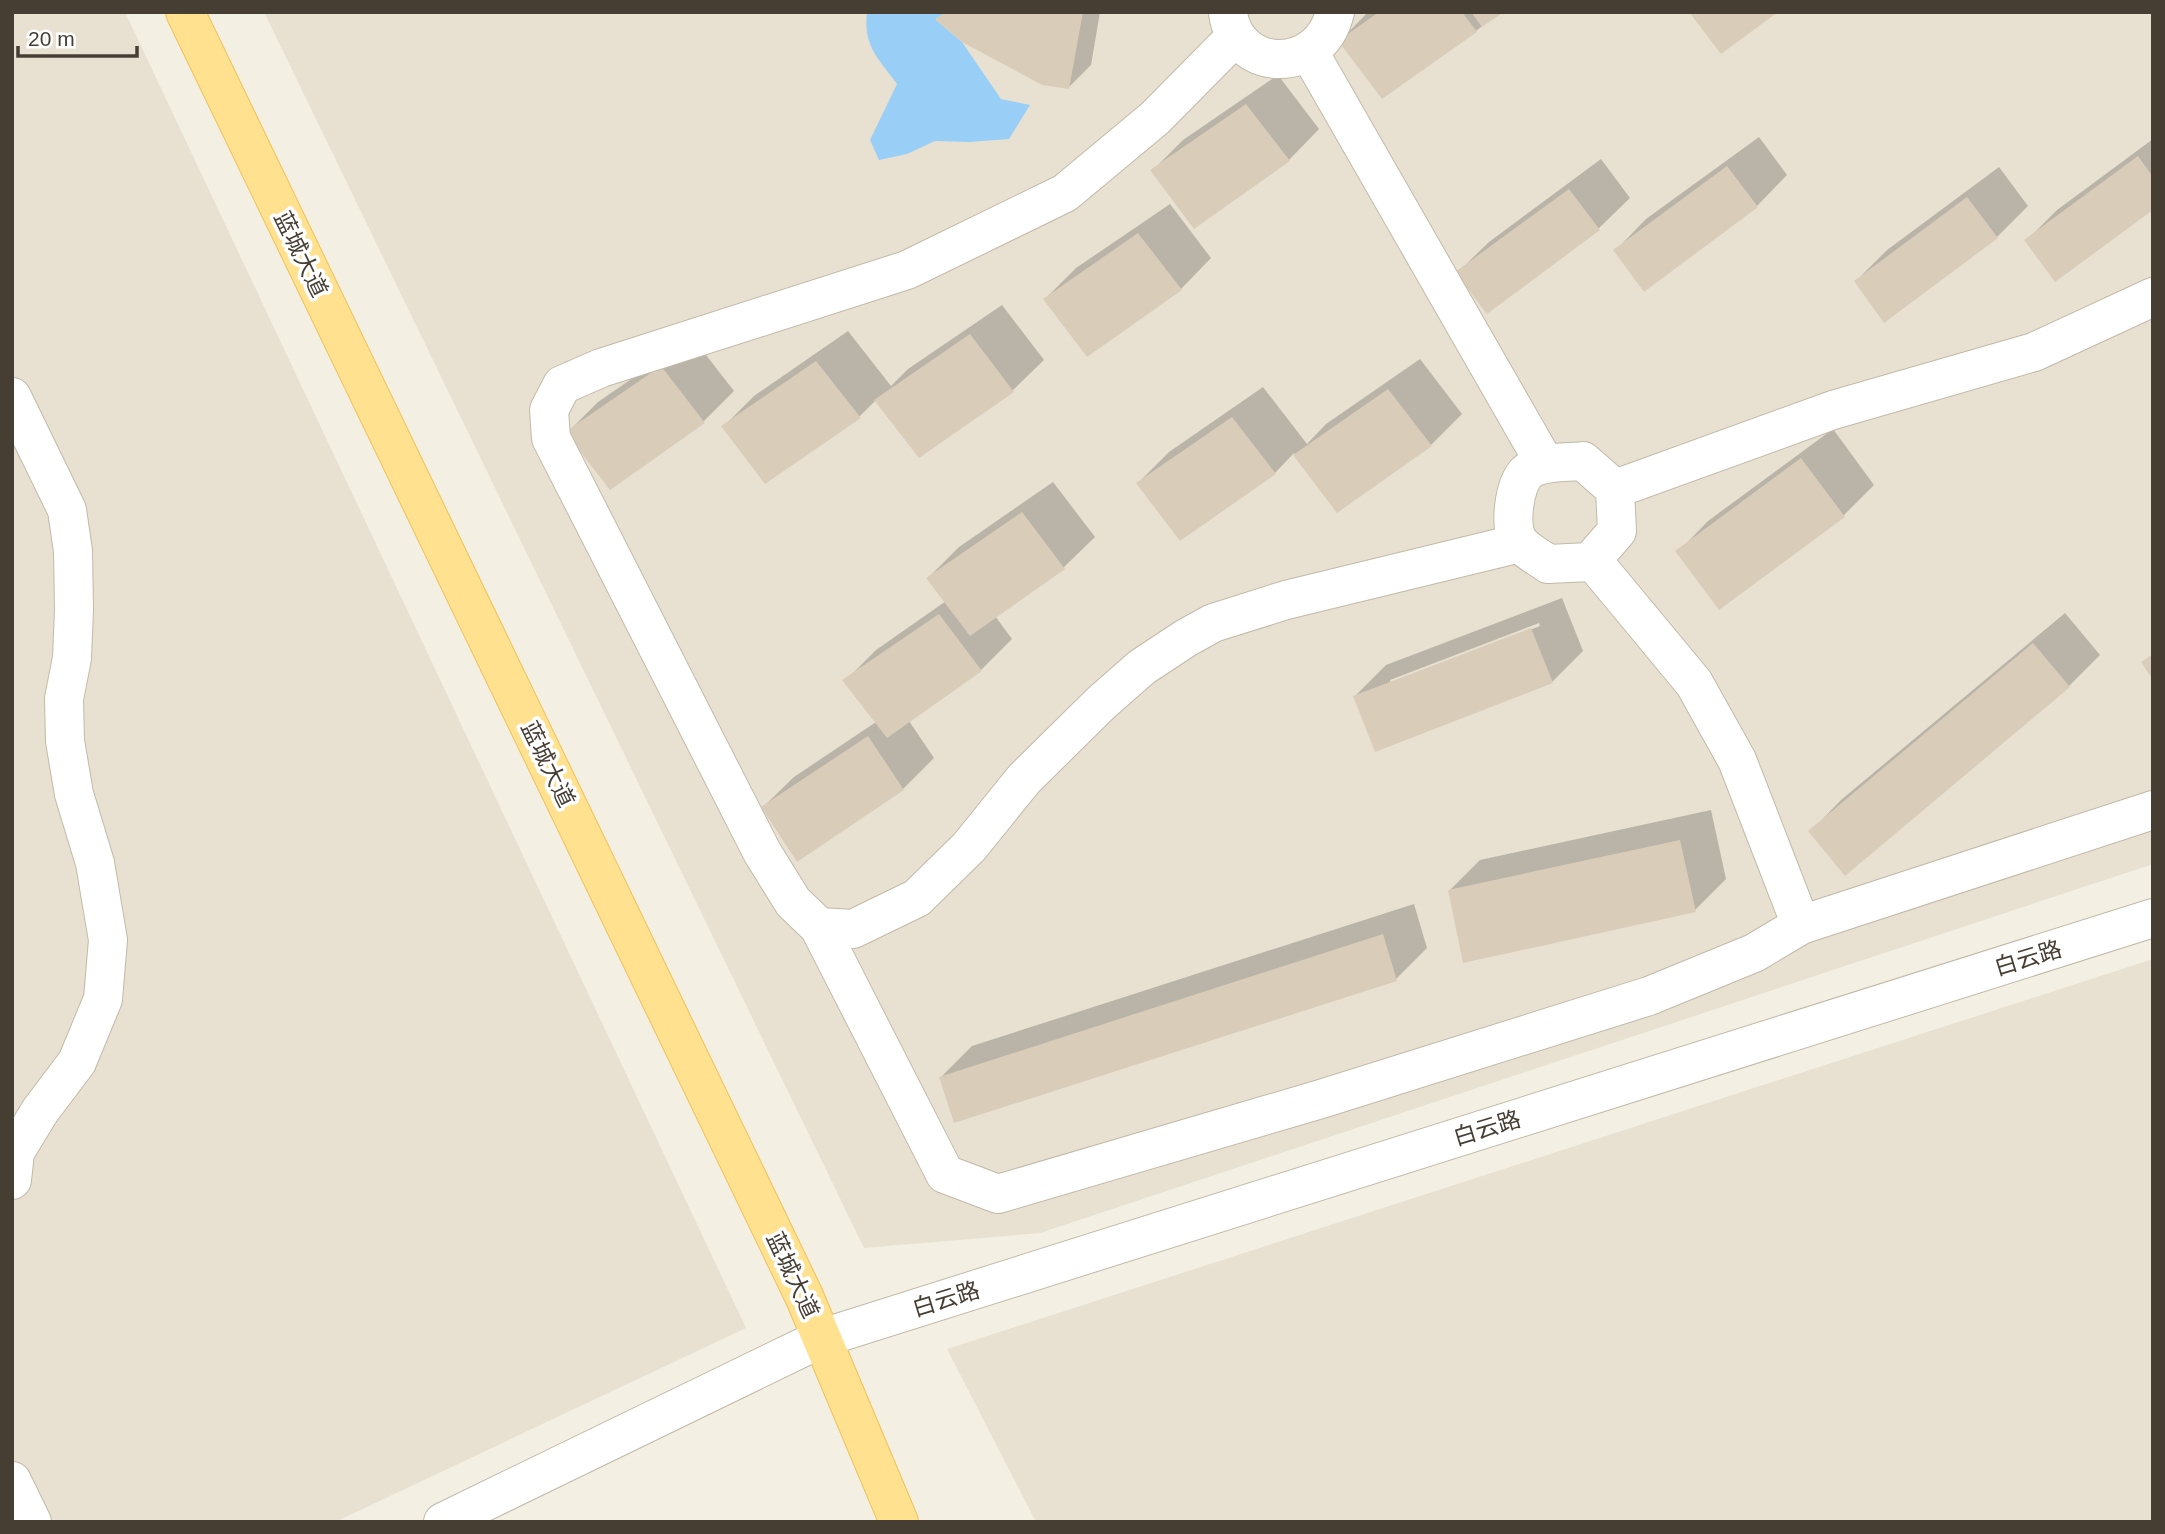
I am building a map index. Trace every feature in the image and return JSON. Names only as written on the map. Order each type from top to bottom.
[{"type":"main road","name":"蓝城大道","points":[[185,12],[804,1296],[899,1522]]},
{"type":"street","points":[[1335,12],[1331,28],[1322,42],[1309,52],[1294,58],[1261,56],[1247,47],[1232,24],[1155,118],[1065,193],[907,270],[601,368],[562,385],[549,410],[551,438],[762,852],[793,901],[819,927],[945,1174],[998,1194],[1321,1099],[1649,996],[1754,953],[1801,925],[2153,810]]},
{"type":"street","points":[[1309,52],[1545,464]]},
{"type":"street","points":[[1615,489],[1833,410],[2034,352],[2153,297]]},
{"type":"street","points":[[12,397],[67,510],[73,551],[74,610],[72,658],[64,698],[65,741],[74,794],[95,863],[108,940],[103,999],[98,1012],[77,1062],[40,1111],[15,1152],[12,1180]]},
{"type":"street","points":[[1583,461],[1615,489],[1617,530],[1592,560],[1548,564],[1516,537],[1514,495],[1526,473],[1545,464],[1583,461]]},
{"type":"street","points":[[819,927],[853,929],[917,898],[969,848],[1024,779],[1101,703],[1142,667],[1185,638],[1213,623],[1286,600],[1520,543]]},
{"type":"street","points":[[1592,560],[1694,683],[1737,760],[1801,925]]},
{"type":"street","name":"白云路","points":[[443,1522],[822,1338],[2153,918]]},
{"type":"street","points":[[12,1481],[32,1522]]},
{"type":"shaded area","points":[[12,12],[125,12],[746,1328],[335,1522],[12,1522]]},
{"type":"shaded area","points":[[264,12],[2153,12],[2153,864],[1040,1233],[864,1248]]},
{"type":"shaded area","points":[[2153,959],[2153,1522],[1036,1522],[947,1349]]},
{"type":"water","points":[[867,12],[946,12],[936,20],[962,42],[1001,99],[1030,105],[1009,139],[935,141],[907,154],[879,160],[870,140],[897,84],[873,51],[867,34]]},
{"type":"building","points":[[946,12],[1083,12],[1069,89],[1042,85],[962,42],[935,19]]},
{"type":"building","points":[[1379,12],[1462,12],[1477,32],[1382,99],[1338,41]]},
{"type":"building","points":[[1471,12],[1504,12],[1482,27]]},
{"type":"building","points":[[1689,12],[1778,12],[1721,54]]},
{"type":"building","points":[[1246,104],[1290,161],[1194,229],[1150,170]]},
{"type":"building","points":[[2138,156],[2153,177],[2153,210],[2055,282],[2024,240]]},
{"type":"building","points":[[1727,166],[1758,207],[1644,292],[1613,250]]},
{"type":"building","points":[[1569,189],[1600,230],[1487,314],[1455,272]]},
{"type":"building","points":[[1967,197],[1998,238],[1884,323],[1854,281]]},
{"type":"building","points":[[1138,233],[1182,290],[1087,357],[1043,299]]},
{"type":"building","points":[[970,334],[1014,392],[919,458],[874,400]]},
{"type":"building","points":[[816,361],[861,418],[765,484],[721,426]]},
{"type":"building","points":[[661,366],[705,423],[610,490],[565,432]]},
{"type":"building","points":[[1388,389],[1432,446],[1337,513],[1293,455]]},
{"type":"building","points":[[1232,417],[1276,474],[1180,541],[1136,483]]},
{"type":"building","points":[[1801,458],[1845,517],[1719,610],[1675,551]]},
{"type":"building","points":[[1022,512],[1065,569],[970,636],[926,578]]},
{"type":"building","points":[[939,614],[982,671],[887,738],[842,680]]},
{"type":"building","points":[[1531,628],[1553,683],[1375,752],[1353,696]]},
{"type":"building","points":[[2033,643],[2070,687],[1845,876],[1808,831]]},
{"type":"building","points":[[2153,654],[2153,680],[2141,662]]},
{"type":"building","points":[[868,736],[904,790],[797,862],[761,807]]},
{"type":"building","points":[[1680,840],[1696,912],[1463,963],[1448,890]]},
{"type":"building","points":[[1383,934],[1397,981],[954,1123],[939,1077]]}]
